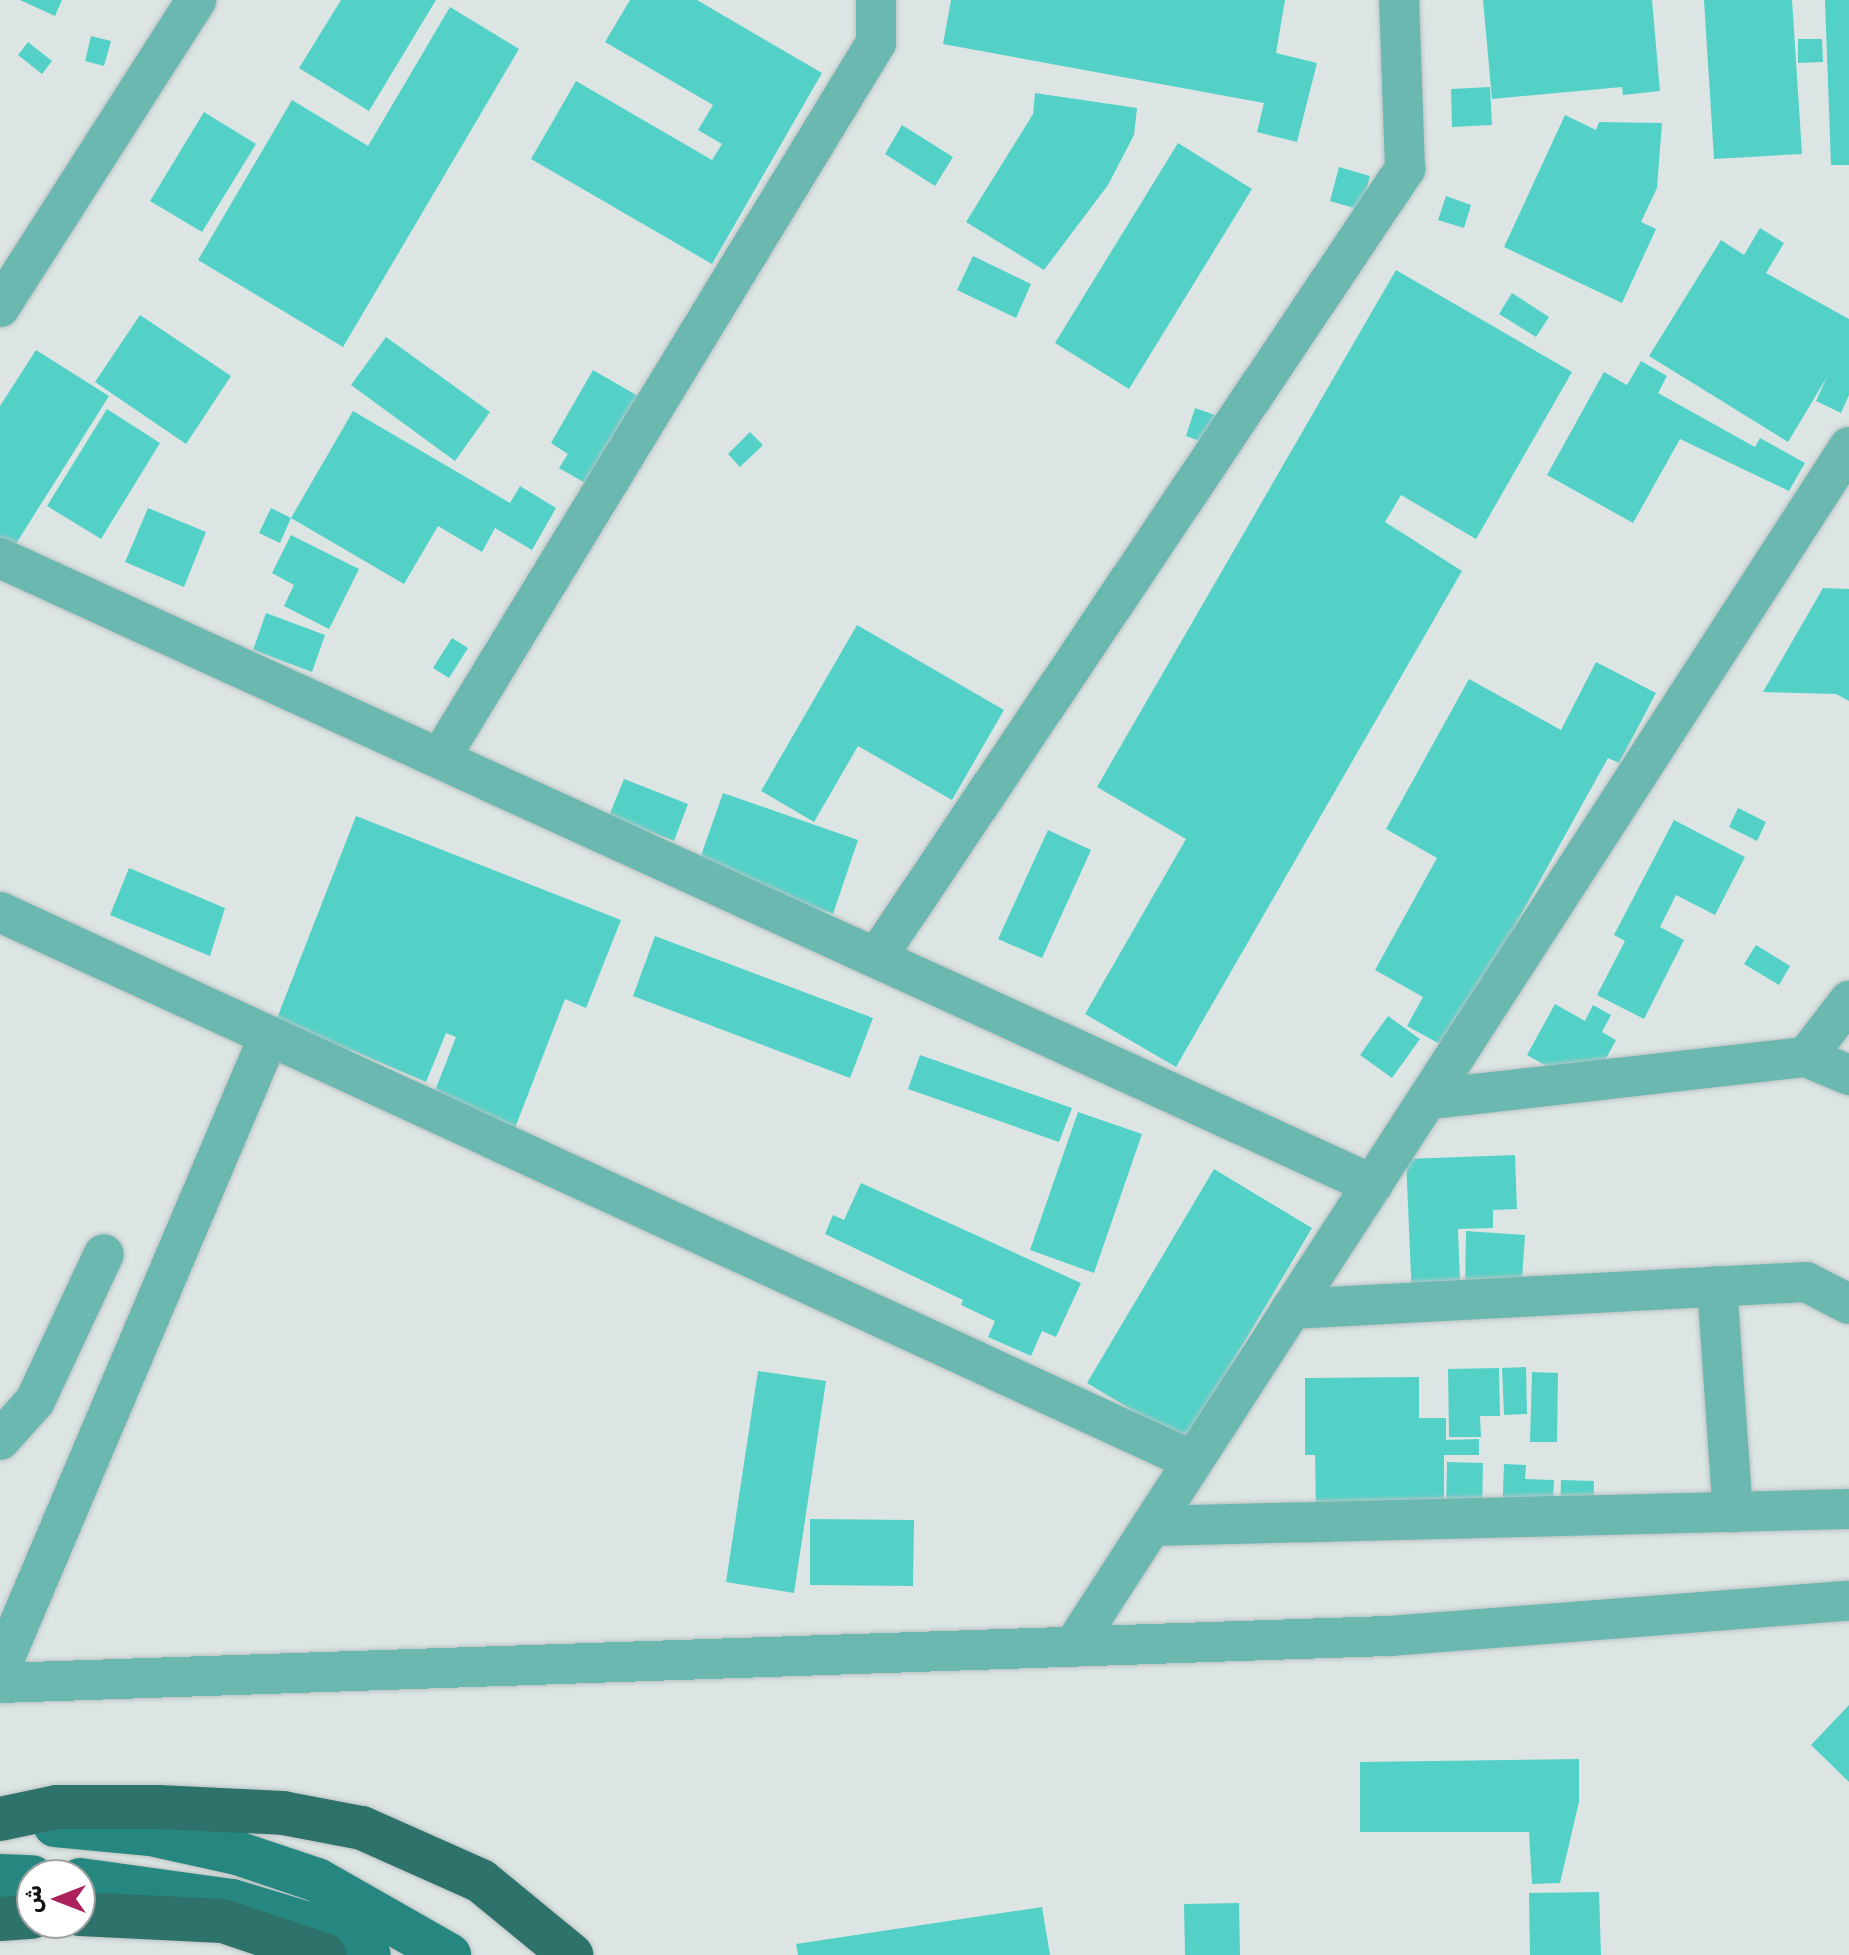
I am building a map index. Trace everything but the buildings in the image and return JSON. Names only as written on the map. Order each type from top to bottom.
[{"type":"highway","points":[[0,1819],[57,1807],[158,1807],[283,1813],[362,1828],[481,1881],[571,1955]]},
{"type":"highway","points":[[96,1915],[223,1921],[324,1955]]},
{"type":"main road","points":[[0,1827],[80,1824],[237,1853],[317,1880],[449,1955]]},
{"type":"main road","points":[[96,1882],[232,1901],[308,1924],[369,1955]]},
{"type":"street","points":[[0,307],[196,0]]},
{"type":"street","points":[[440,758],[876,43],[876,0]]},
{"type":"street","points":[[877,957],[1405,169],[1399,0]]},
{"type":"street","points":[[1073,1647],[1431,1099],[1849,447]]},
{"type":"street","points":[[0,558],[1373,1185]]},
{"type":"street","points":[[0,912],[1193,1461]]},
{"type":"street","points":[[1806,1057],[1849,1001]]},
{"type":"street","points":[[0,1669],[269,1036]]},
{"type":"street","points":[[1431,1099],[1806,1057],[1849,1075]]},
{"type":"street","points":[[0,1440],[35,1401],[104,1254]]},
{"type":"street","points":[[1291,1309],[1806,1282],[1849,1304]]},
{"type":"street","points":[[1717,1286],[1733,1512]]},
{"type":"street","points":[[1151,1526],[1849,1509]]},
{"type":"street","points":[[0,1683],[1390,1636],[1849,1601]]}]
